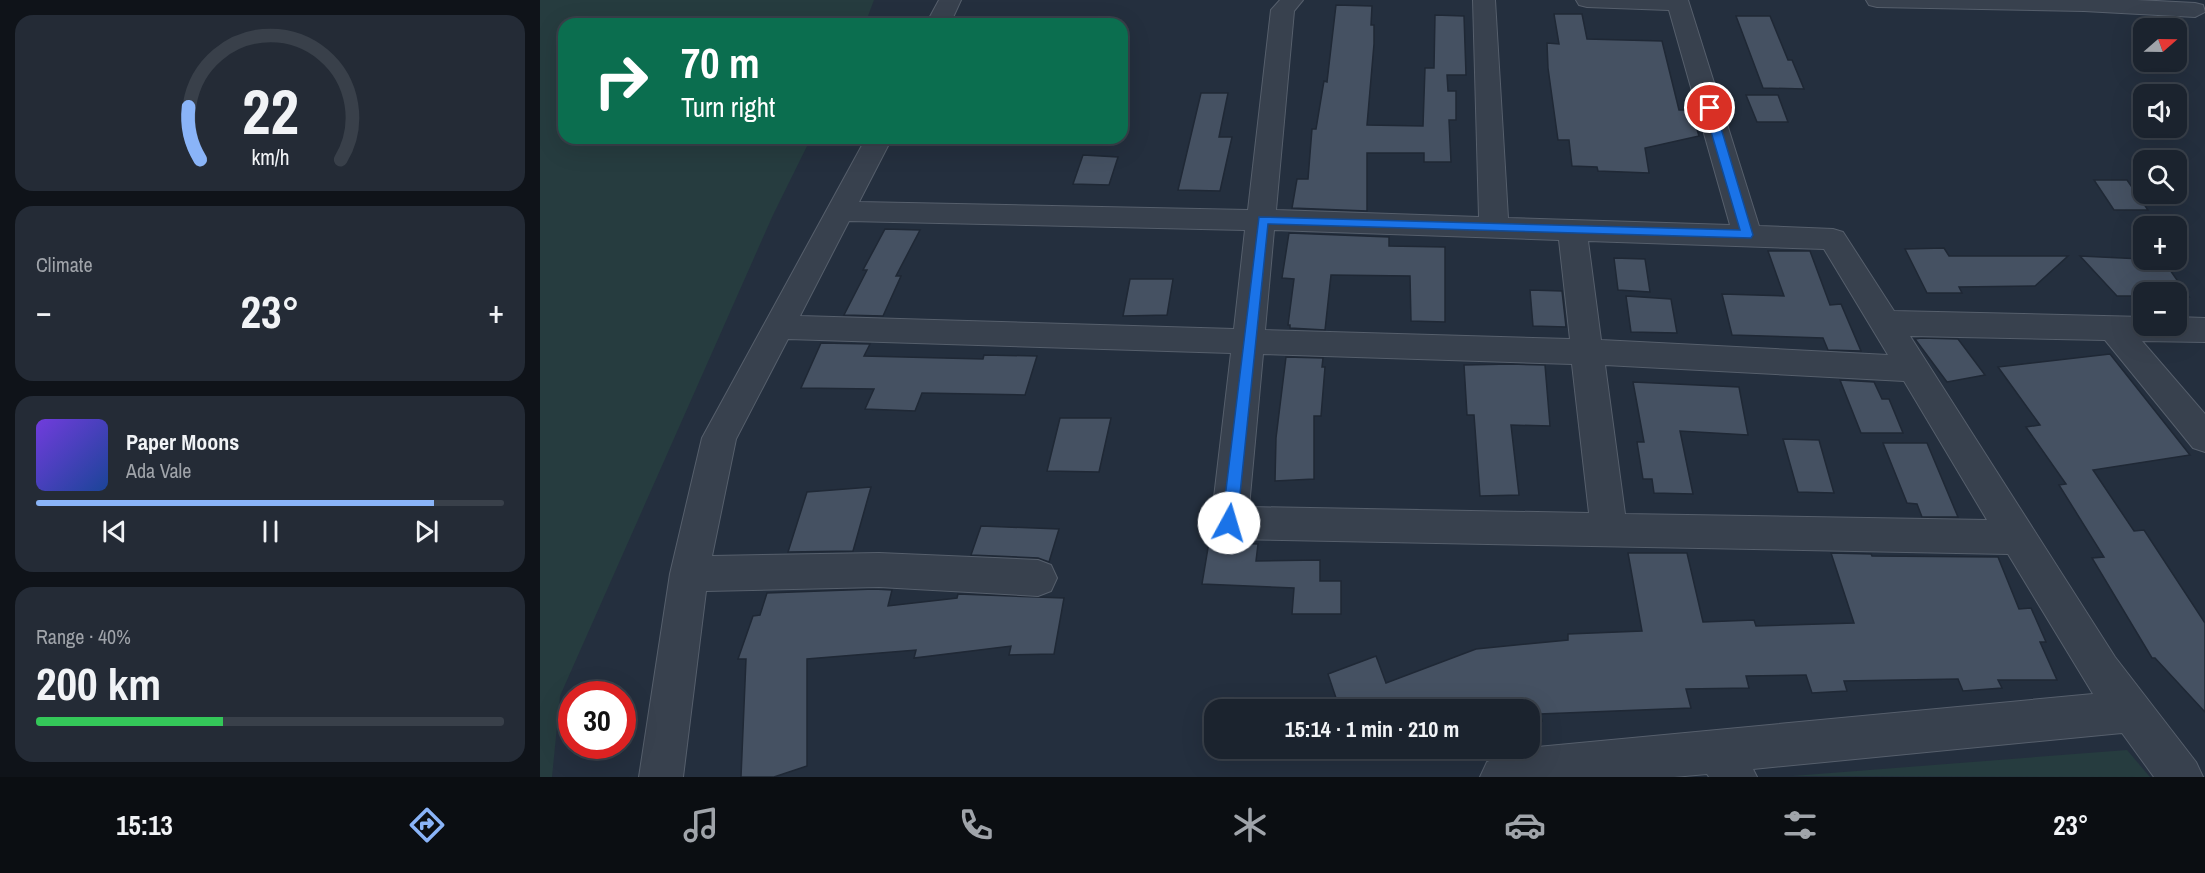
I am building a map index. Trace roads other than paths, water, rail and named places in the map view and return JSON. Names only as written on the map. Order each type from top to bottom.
[{"type":"street","points":[[941,18],[950,0]]},
{"type":"street","points":[[1292,0],[1283,10],[1263,220],[1229,523],[2016,537]]},
{"type":"street","points":[[1484,0],[1494,227]]},
{"type":"street","points":[[1587,0],[1679,3],[1747,235]]},
{"type":"street","points":[[1876,0],[2082,2],[2194,10]]},
{"type":"street","points":[[661,777],[689,574],[719,438],[876,144]]},
{"type":"street","points":[[841,211],[1263,220],[1833,239],[2101,671],[2181,777]]},
{"type":"street","points":[[1572,230],[1609,530]]},
{"type":"street","points":[[1885,323],[2205,330]]},
{"type":"street","points":[[778,327],[1588,352],[1913,369]]},
{"type":"street","points":[[2113,328],[2205,438]]},
{"type":"street","points":[[689,574],[879,570],[1038,578]]},
{"type":"street","points":[[1502,777],[1517,771],[1726,764],[2131,711]]}]
